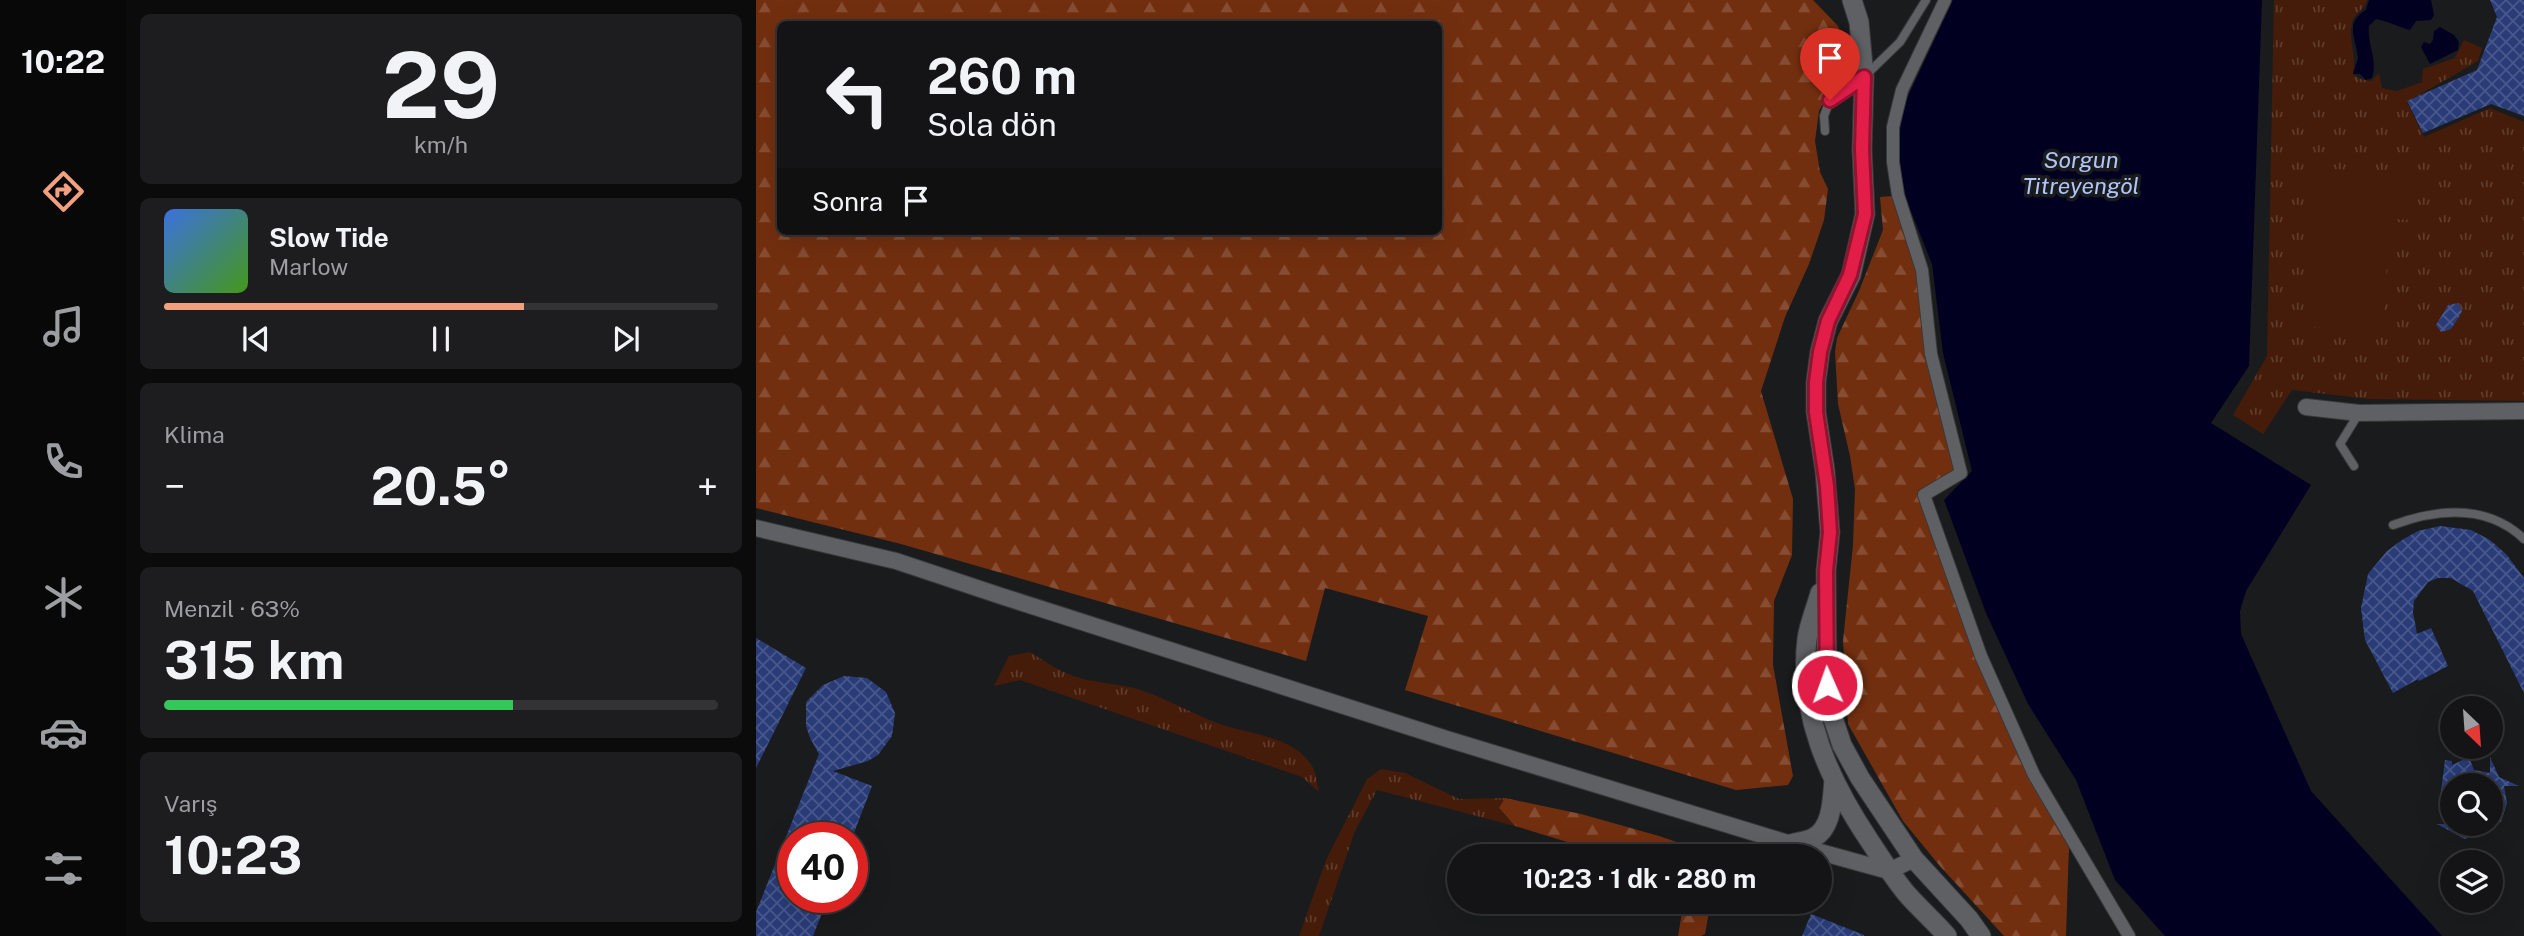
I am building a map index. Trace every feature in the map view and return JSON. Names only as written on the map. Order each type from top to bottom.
[{"type":"street","points":[[1945,0],[1902,90],[1893,127],[1893,162],[1898,195],[1922,270],[1931,354],[1961,473],[1924,495],[1981,656],[2034,775],[2129,936]]},
{"type":"street","points":[[1855,2],[1864,77],[1862,150],[1865,214],[1850,275],[1828,321],[1816,382],[1816,412],[1830,532],[1826,571],[1827,685],[1832,715],[1842,745],[1860,778],[1914,859],[1969,919],[1981,936]]},
{"type":"street","points":[[2306,407],[2359,413],[2524,411]]},
{"type":"street","points":[[756,528],[896,561],[1434,735],[1791,844],[1815,837],[1825,826],[1829,818],[1834,780]]},
{"type":"street","points":[[1826,571],[1808,637],[1806,666],[1810,706],[1818,744],[1853,816],[1889,871],[1947,936]]},
{"type":"street","points":[[1832,855],[1889,871],[1914,859]]},
{"type":"lane","points":[[1825,131],[1825,116],[1830,100],[1864,77],[1900,42],[1926,0]]},
{"type":"lane","points":[[2354,466],[2340,444],[2359,413]]},
{"type":"lane","points":[[2393,524],[2430,514],[2466,513],[2493,519],[2524,539]]},
{"type":"green space","points":[[756,0],[1813,0],[1838,26],[1845,42],[1847,57],[1844,73],[1831,87],[1819,111],[1815,141],[1820,172],[1828,189],[1824,220],[1809,264],[1785,317],[1761,391],[1793,499],[1792,555],[1774,601],[1773,665],[1793,776],[1788,785],[1736,790],[1405,690],[1428,616],[1325,588],[1306,661],[901,544],[756,508]]},
{"type":"green space","points":[[2274,0],[2367,0],[2352,23],[2353,74],[2360,79],[2371,81],[2379,73],[2382,88],[2397,91],[2422,82],[2423,69],[2455,58],[2464,40],[2482,48],[2478,61],[2407,102],[2424,137],[2490,108],[2524,122],[2524,401],[2369,399],[2292,390],[2263,434],[2233,415],[2267,356]]},
{"type":"green space","points":[[2313,168],[2392,172],[2383,331],[2304,326]]},
{"type":"green space","points":[[2396,173],[2419,174],[2416,220],[2393,219]]},
{"type":"green space","points":[[1893,196],[1919,273],[1954,469],[1918,493],[1977,660],[2069,844],[2066,936],[2004,936],[1903,821],[1848,724],[1843,641],[1853,545],[1855,489],[1838,404],[1835,352],[1837,338],[1883,230],[1880,197]]},
{"type":"green space","points":[[1030,652],[1076,677],[1138,689],[1220,724],[1282,742],[1304,756],[1312,766],[1319,792],[1302,777],[1020,680],[994,686],[1009,656]]},
{"type":"green space","points":[[1381,769],[1405,773],[1459,799],[1505,798],[1499,809],[1515,826],[1377,790],[1355,831],[1319,936],[1299,936],[1326,860],[1367,779]]},
{"type":"green space","points":[[1505,798],[1581,814],[1682,844],[1574,844],[1515,826],[1499,808]]},
{"type":"green space","points":[[1682,914],[1709,914],[1705,934],[1678,936]]},
{"type":"water","name":"Sorgun Titreyengöl","points":[[1953,0],[2262,0],[2249,366],[2211,423],[2311,485],[2246,591],[2240,611],[2241,634],[2311,791],[2442,936],[2165,936],[2115,880],[2076,780],[2028,704],[1986,613],[1944,500],[1972,471],[1943,353],[1932,264],[1906,199],[1898,156],[1902,109]]},
{"type":"water","points":[[2369,0],[2431,0],[2434,15],[2431,20],[2416,21],[2410,30],[2376,19],[2369,26],[2374,71],[2372,78],[2366,80],[2360,74],[2353,74],[2358,58],[2353,26],[2359,15],[2366,10]]},
{"type":"water","points":[[2440,27],[2454,35],[2459,42],[2458,50],[2430,64],[2421,47],[2424,42],[2430,44],[2434,31]]},
{"type":"building","points":[[2490,0],[2524,0],[2524,116],[2491,104],[2423,133],[2407,101],[2477,70],[2497,17]]},
{"type":"building","points":[[2459,303],[2462,312],[2451,329],[2441,332],[2436,325],[2448,305]]},
{"type":"building","points":[[2440,526],[2471,530],[2490,540],[2506,554],[2524,578],[2524,693],[2473,591],[2451,578],[2438,578],[2428,582],[2414,601],[2413,612],[2417,634],[2431,628],[2448,666],[2393,693],[2365,640],[2361,608],[2368,574],[2387,551],[2402,540],[2418,531]]},
{"type":"building","points":[[756,638],[806,668],[756,768]]},
{"type":"building","points":[[844,676],[867,678],[886,692],[895,713],[892,736],[878,755],[868,761],[833,771],[872,786],[858,822],[792,822],[819,754],[806,726],[806,702],[823,685]]},
{"type":"building","points":[[2445,760],[2452,761],[2452,765],[2470,760],[2474,770],[2490,773],[2443,773]]},
{"type":"building","points":[[2491,760],[2497,773],[2490,773]]},
{"type":"building","points":[[2503,779],[2519,786],[2504,786],[2507,803],[2503,816]]},
{"type":"building","points":[[777,859],[777,913],[822,913],[813,936],[756,936],[756,912]]},
{"type":"building","points":[[1811,914],[1864,935],[1864,936],[1802,936]]},
{"type":"route","points":[[1827,685],[1826,571],[1830,532],[1827,486],[1816,412],[1816,382],[1828,321],[1850,275],[1865,214],[1862,150],[1864,77],[1830,100]]}]
